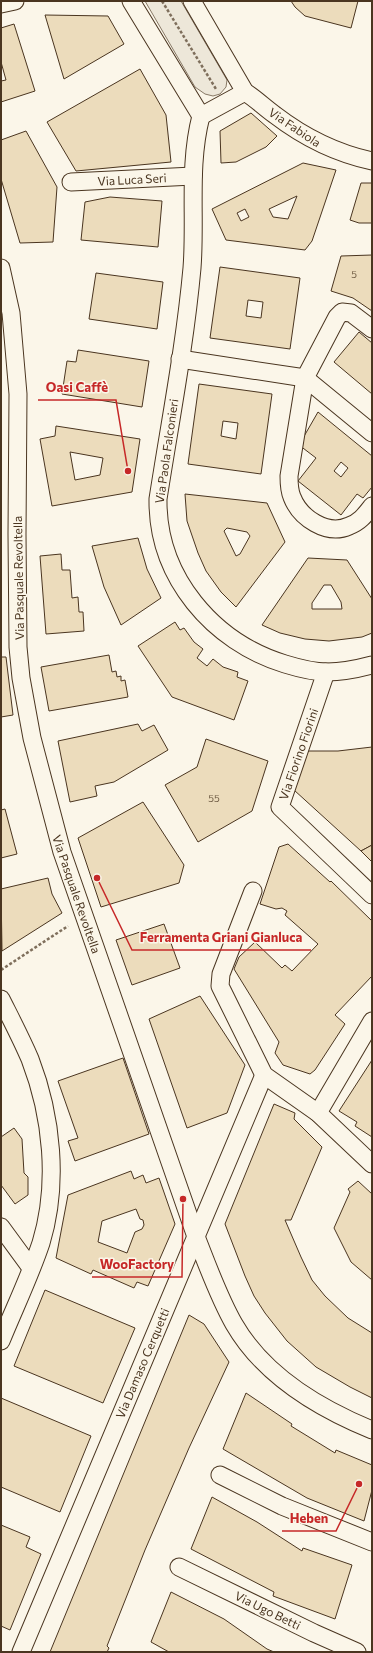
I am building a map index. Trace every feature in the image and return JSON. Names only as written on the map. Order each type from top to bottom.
[{"type":"street","points":[[1,4],[15,1]]},
{"type":"street","points":[[131,1],[200,116],[245,92],[192,1]]},
{"type":"street","name":"Via Fabiola","points":[[245,92],[259,100],[273,114],[306,137],[343,154],[372,161]]},
{"type":"street","name":"Via Paola Falconieri","points":[[200,116],[195,140],[193,176],[194,239],[189,293],[158,499],[158,513],[166,550],[176,575],[185,591],[200,611],[222,631],[246,648],[277,662],[295,667],[326,672],[355,669],[372,665]]},
{"type":"street","name":"Via Luca Seri","points":[[71,182],[193,176]]},
{"type":"street","name":"Via Pasquale Revoltella","points":[[1,268],[11,313],[18,394],[16,534],[18,647],[21,678],[29,726],[48,804],[62,852],[196,1234],[218,1293],[234,1324],[253,1353],[277,1376],[298,1391],[340,1415],[372,1430]]},
{"type":"street","points":[[372,329],[350,313],[342,312],[337,317],[305,378],[289,476],[290,491],[294,502],[304,515],[317,524],[337,529],[350,526],[362,519],[372,506]]},
{"type":"street","points":[[180,360],[305,378],[372,433]]},
{"type":"street","name":"Via Fiorino Fiorini","points":[[326,672],[280,807],[372,895]]},
{"type":"street","points":[[253,891],[221,974],[220,986],[264,1075],[318,1113],[372,1164]]},
{"type":"street","points":[[1,999],[20,1035],[30,1060],[43,1102],[49,1135],[51,1174],[48,1211],[41,1243],[1,1341]]},
{"type":"street","points":[[318,1113],[372,1021]]},
{"type":"street","name":"Via Damaso Cerquetti","points":[[21,1652],[264,1075]]},
{"type":"street","points":[[1,1227],[31,1268]]},
{"type":"street","points":[[220,1475],[282,1506],[372,1542]]},
{"type":"street","name":"Via Ugo Betti","points":[[179,1567],[314,1633],[358,1652]]},
{"type":"path","points":[[162,1],[209,80],[220,94]]},
{"type":"path","points":[[1,970],[72,923]]},
{"type":"shaded area","points":[[145,1],[181,1],[227,80],[226,87],[220,94],[213,96],[205,94],[195,87]]},
{"type":"building","points":[[291,1],[358,1],[351,28],[305,16]]},
{"type":"building","points":[[45,15],[108,16],[124,44],[64,79]]},
{"type":"building","points":[[14,24],[35,91],[1,102],[1,81],[6,80],[1,62],[1,28]]},
{"type":"building","points":[[140,69],[166,115],[171,162],[76,171],[47,122]]},
{"type":"building","points":[[251,113],[277,136],[266,147],[236,162],[221,163],[220,131]]},
{"type":"building","points":[[26,131],[57,187],[53,242],[20,243],[1,179],[1,140]]},
{"type":"building","points":[[303,163],[336,170],[312,241],[305,250],[226,240],[212,209]],"holes":[[[297,196],[288,219],[273,217],[269,209]],[[245,209],[249,217],[241,221],[237,213]]]},
{"type":"building","points":[[361,183],[372,183],[372,223],[359,223],[350,220]]},
{"type":"building","points":[[110,197],[162,201],[158,247],[81,240],[85,202]]},
{"type":"building","points":[[372,255],[372,311],[353,298],[331,291],[341,256]]},
{"type":"building","points":[[220,267],[300,278],[290,349],[210,338]],"holes":[[[248,300],[263,302],[261,318],[246,316]]]},
{"type":"building","points":[[96,273],[163,282],[157,329],[89,319]]},
{"type":"building","points":[[359,332],[372,343],[372,394],[334,362]]},
{"type":"building","points":[[78,350],[149,361],[142,407],[62,394],[67,361],[76,362]]},
{"type":"building","points":[[199,384],[272,394],[261,474],[188,464]],"holes":[[[223,421],[238,423],[236,439],[221,436]]]},
{"type":"building","points":[[318,412],[372,456],[372,487],[363,498],[357,494],[341,515],[298,481],[316,458],[299,445]],"holes":[[[341,462],[348,468],[341,477],[334,471]]]},
{"type":"building","points":[[56,426],[140,439],[132,492],[52,506],[40,439],[55,436]],"holes":[[[70,452],[103,458],[100,475],[75,480]]]},
{"type":"building","points":[[185,494],[267,503],[285,542],[236,607],[221,592],[206,571],[187,521]],"holes":[[[227,528],[247,532],[250,536],[240,554],[236,556],[224,531]]]},
{"type":"building","points":[[138,538],[147,569],[161,598],[121,625],[104,587],[92,546]]},
{"type":"building","points":[[61,554],[62,570],[70,570],[72,598],[78,597],[79,612],[83,612],[84,631],[46,634],[40,556]]},
{"type":"building","points":[[308,558],[347,560],[372,599],[372,633],[362,637],[329,641],[305,639],[280,633],[262,625]],"holes":[[[324,585],[331,585],[341,602],[342,609],[312,609],[312,603]]]},
{"type":"building","points":[[175,622],[180,630],[184,628],[194,642],[203,649],[197,658],[207,666],[213,659],[223,667],[238,672],[237,677],[248,681],[234,720],[172,697],[138,646]]},
{"type":"building","points":[[109,655],[112,672],[116,671],[117,677],[121,676],[121,681],[125,680],[128,697],[49,711],[41,667]]},
{"type":"building","points":[[1,657],[6,657],[13,715],[1,717]]},
{"type":"building","points":[[138,724],[142,731],[154,725],[168,750],[114,782],[95,786],[97,796],[70,802],[58,741]]},
{"type":"building","points":[[206,739],[268,761],[252,811],[198,842],[165,785],[197,767]]},
{"type":"building","points":[[372,747],[372,845],[361,851],[294,790],[306,751],[338,751]]},
{"type":"building","points":[[143,802],[184,865],[179,883],[101,907],[78,838]]},
{"type":"building","points":[[5,809],[17,854],[1,858],[1,810]]},
{"type":"building","points":[[288,844],[330,882],[331,881],[372,921],[372,976],[335,1015],[345,1024],[315,1070],[310,1074],[283,1065],[275,1053],[279,1042],[234,969],[239,957],[255,942],[282,968],[285,965],[292,971],[318,944],[285,915],[287,911],[282,908],[276,909],[260,904],[279,847]]},
{"type":"building","points":[[372,845],[372,862],[361,851]]},
{"type":"building","points":[[48,878],[52,894],[62,913],[2,951],[1,889]]},
{"type":"building","points":[[164,924],[180,968],[132,985],[116,940]]},
{"type":"building","points":[[200,996],[245,1065],[227,1113],[187,1128],[149,1019]]},
{"type":"building","points":[[123,1058],[149,1134],[75,1161],[68,1141],[78,1138],[58,1081]]},
{"type":"building","points":[[372,1060],[372,1137],[355,1126],[357,1122],[339,1111]]},
{"type":"building","points":[[274,1104],[295,1113],[294,1119],[322,1147],[291,1220],[285,1220],[312,1280],[325,1296],[348,1318],[372,1333],[372,1398],[316,1367],[287,1341],[254,1296],[225,1224]]},
{"type":"building","points":[[14,1128],[22,1139],[24,1173],[28,1177],[28,1195],[15,1204],[1,1185],[1,1137]]},
{"type":"building","points":[[131,1171],[134,1179],[143,1175],[146,1183],[159,1178],[175,1224],[148,1286],[137,1282],[134,1288],[93,1270],[91,1274],[56,1258],[68,1195]],"holes":[[[136,1209],[140,1219],[143,1220],[144,1225],[142,1229],[135,1232],[127,1253],[98,1242],[102,1221]]]},
{"type":"building","points":[[358,1181],[372,1194],[372,1280],[351,1262],[334,1228],[350,1192],[348,1189]]},
{"type":"building","points":[[45,1290],[135,1328],[103,1403],[14,1366]]},
{"type":"building","points":[[189,1315],[204,1324],[229,1362],[189,1448],[145,1550],[107,1646],[109,1648],[107,1652],[50,1652]]},
{"type":"building","points":[[246,1393],[292,1424],[291,1426],[335,1453],[336,1450],[372,1465],[372,1490],[364,1521],[307,1498],[223,1449]]},
{"type":"building","points":[[1,1398],[91,1436],[60,1512],[1,1487]]},
{"type":"building","points":[[212,1497],[257,1522],[302,1551],[303,1548],[352,1565],[335,1619],[273,1596],[274,1592],[191,1549]]},
{"type":"building","points":[[1,1525],[30,1537],[26,1547],[41,1554],[10,1630],[1,1626]]},
{"type":"building","points":[[171,1592],[224,1619],[267,1649],[274,1652],[169,1652],[151,1642]]},
{"type":"place","name":"Oasi Caffè","points":[[128,471]]},
{"type":"place","name":"Ferramenta Griani Gianluca","points":[[97,878]]},
{"type":"place","name":"WooFactory","points":[[183,1199]]},
{"type":"place","name":"Heben","points":[[359,1484]]}]
